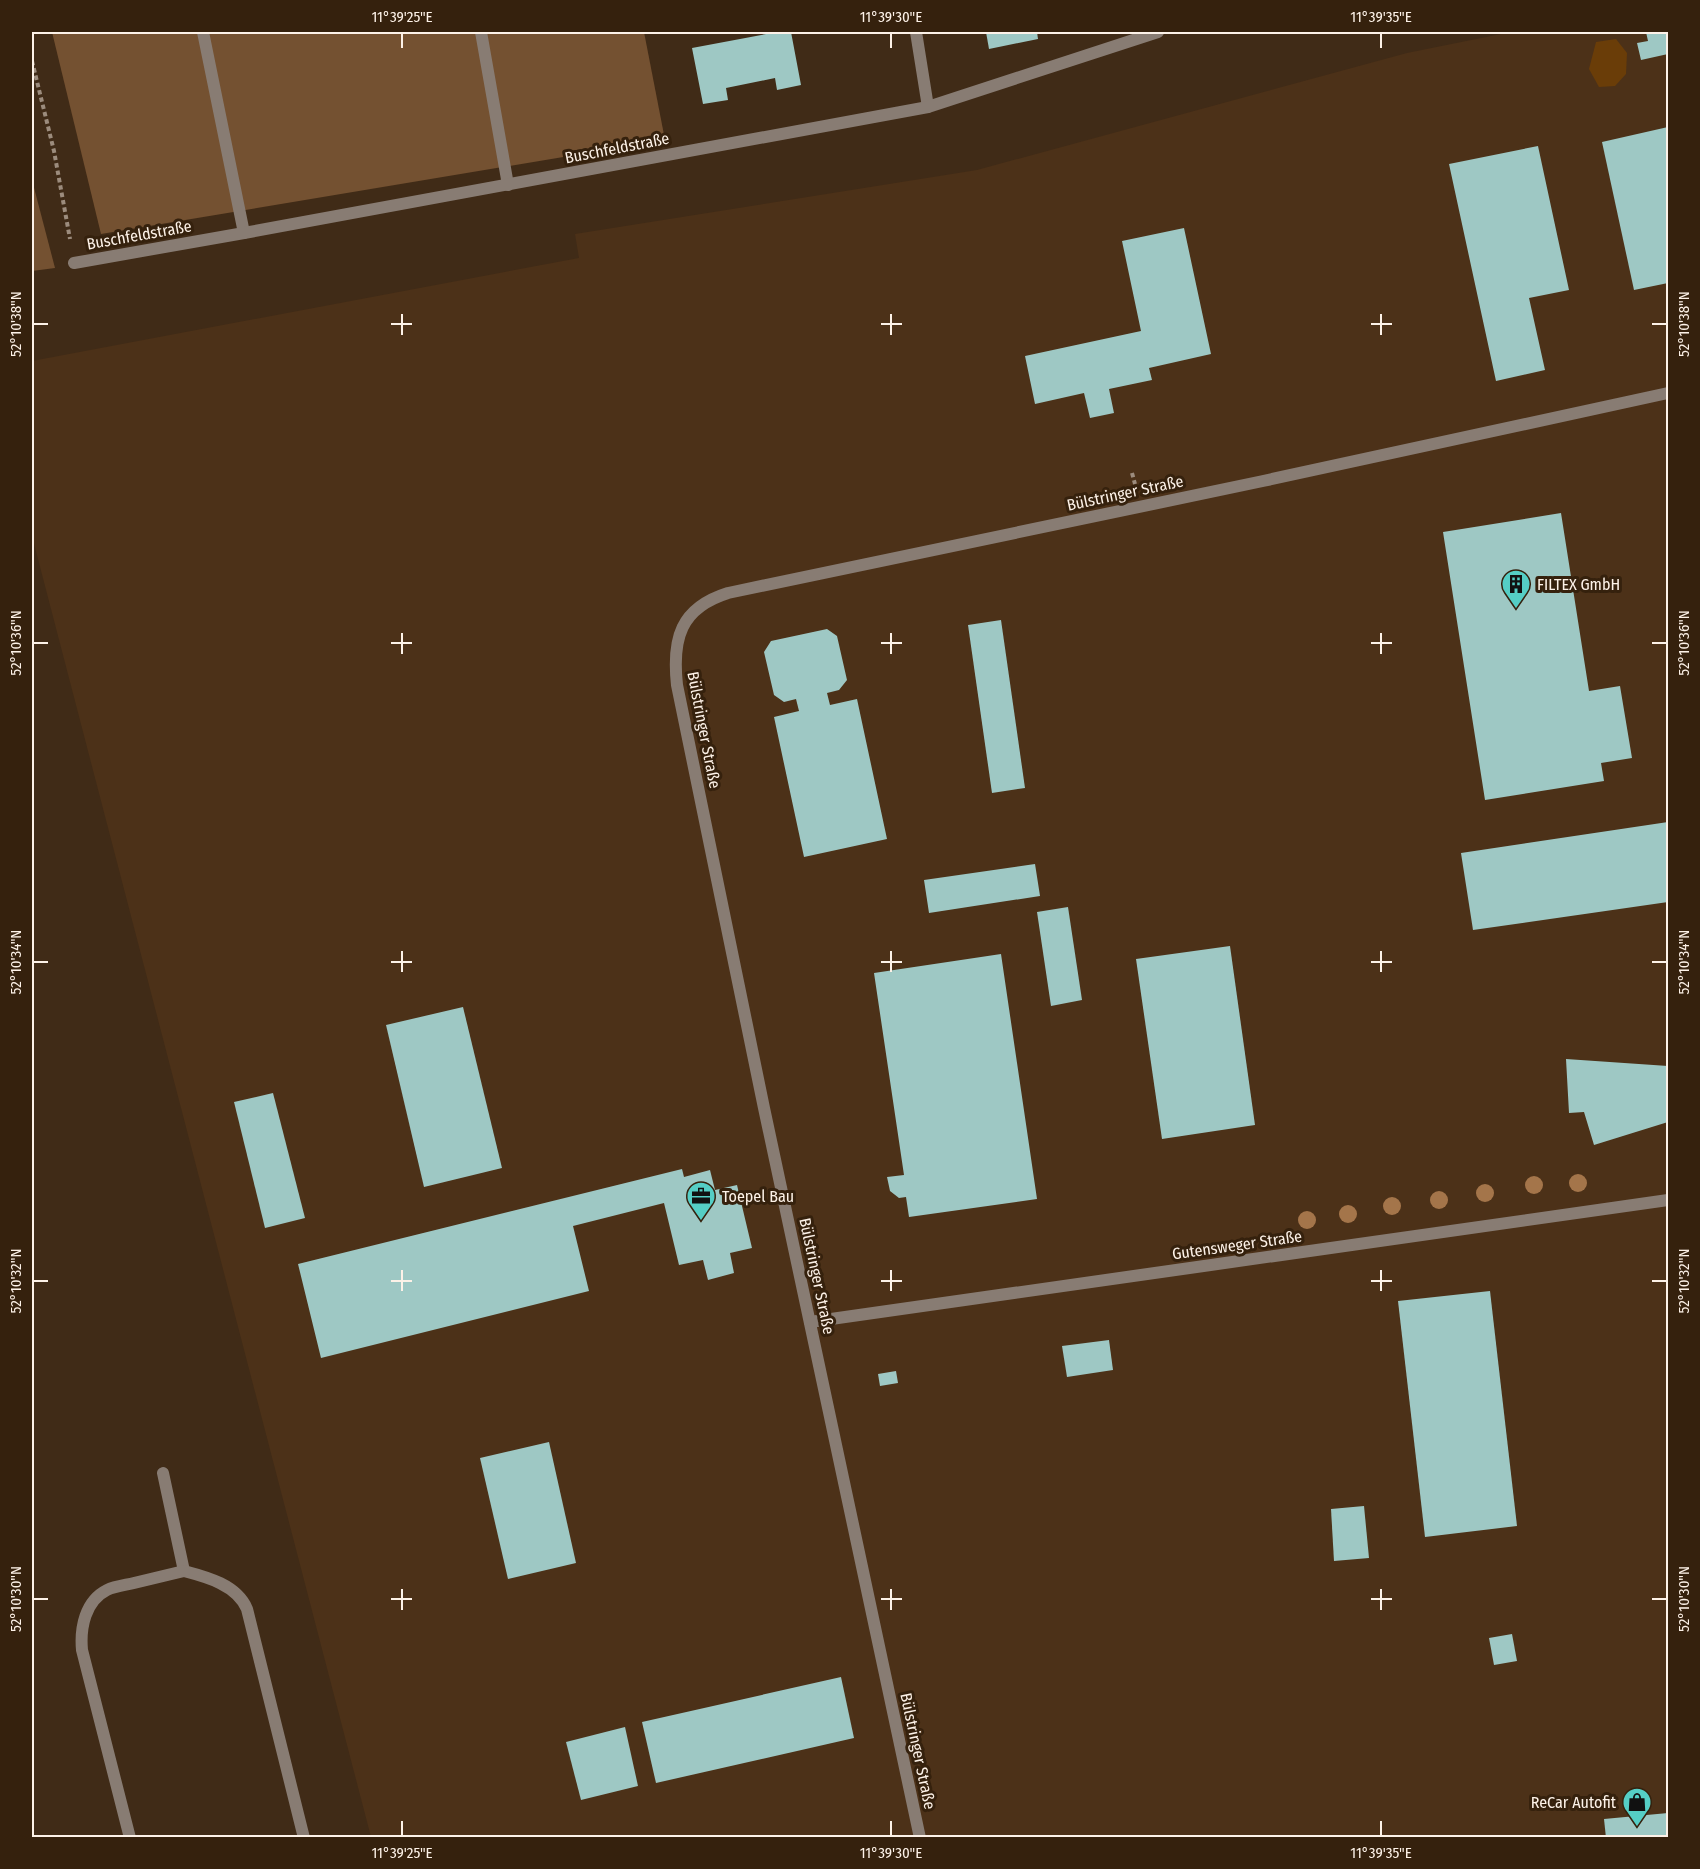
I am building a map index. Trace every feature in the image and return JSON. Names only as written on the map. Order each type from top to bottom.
[{"type":"street","points":[[203,32],[244,233]]},
{"type":"street","points":[[481,32],[508,184]]},
{"type":"street","points":[[915,32],[928,106]]},
{"type":"street","name":"Buschfeldstraße","points":[[74,262],[244,233],[928,106],[1158,32]]},
{"type":"street","name":"Bülstringer Straße","points":[[920,1838],[677,685],[675,663],[677,640],[682,627],[697,607],[712,598],[728,593],[1668,393]]},
{"type":"street","name":"Gutensweger Straße","points":[[810,1322],[1668,1200]]},
{"type":"street","points":[[163,1473],[184,1571]]},
{"type":"street","points":[[130,1838],[82,1650],[84,1622],[90,1605],[109,1589],[184,1571],[201,1575],[226,1587],[239,1596],[247,1608],[304,1838]]},
{"type":"path","points":[[32,61],[54,151],[74,262]]},
{"type":"shaded area","points":[[52,32],[644,32],[665,140],[101,234]]},
{"type":"shaded area","points":[[1511,32],[1668,32],[1668,1837],[371,1837],[32,536],[32,361],[579,258],[575,234],[977,170],[1407,53]]},
{"type":"shaded area","points":[[1616,39],[1627,53],[1626,74],[1615,86],[1599,87],[1589,69],[1596,42]]},
{"type":"shaded area","points":[[32,180],[55,268],[32,271]]},
{"type":"building","points":[[777,32],[791,32],[801,85],[777,90],[775,78],[726,88],[728,100],[703,104],[692,48]]},
{"type":"building","points":[[986,32],[1037,32],[1038,39],[989,49]]},
{"type":"building","points":[[1646,32],[1668,32],[1668,54],[1641,60],[1637,43],[1648,41]]},
{"type":"building","points":[[1668,127],[1668,283],[1634,290],[1602,142]]},
{"type":"building","points":[[1538,146],[1569,290],[1529,298],[1545,370],[1496,381],[1449,164]]},
{"type":"building","points":[[1184,228],[1211,354],[1149,368],[1152,380],[1109,389],[1114,413],[1090,418],[1084,393],[1035,404],[1025,356],[1141,331],[1122,241]]},
{"type":"building","name":"FILTEX GmbH","points":[[1561,513],[1589,691],[1620,686],[1632,758],[1601,763],[1604,781],[1485,800],[1443,532]]},
{"type":"building","points":[[1001,620],[1025,788],[992,793],[968,625]]},
{"type":"building","points":[[827,629],[837,636],[847,680],[839,690],[827,693],[830,705],[857,699],[887,839],[804,857],[774,717],[799,711],[796,699],[784,702],[774,695],[764,652],[771,641]]},
{"type":"building","points":[[1668,822],[1668,902],[1473,930],[1461,853]]},
{"type":"building","points":[[1035,864],[1040,896],[929,913],[924,880]]},
{"type":"building","points":[[1068,907],[1082,1000],[1051,1006],[1037,912]]},
{"type":"building","points":[[1230,946],[1255,1125],[1162,1139],[1136,959]]},
{"type":"building","points":[[1001,954],[1037,1199],[909,1217],[906,1197],[899,1198],[890,1191],[887,1177],[904,1175],[874,973]]},
{"type":"building","points":[[463,1007],[502,1168],[424,1187],[386,1025]]},
{"type":"building","points":[[1566,1059],[1668,1066],[1668,1122],[1594,1145],[1584,1112],[1569,1113]]},
{"type":"building","points":[[273,1093],[305,1218],[265,1228],[234,1102]]},
{"type":"building","points":[[682,1169],[684,1177],[710,1170],[715,1190],[737,1185],[752,1248],[730,1253],[734,1273],[708,1280],[703,1260],[679,1265],[664,1203],[573,1226],[589,1291],[321,1358],[298,1264]]},
{"type":"building","points":[[1490,1291],[1517,1526],[1425,1537],[1398,1301]]},
{"type":"building","points":[[1109,1340],[1113,1370],[1067,1377],[1062,1346]]},
{"type":"building","points":[[896,1371],[898,1383],[880,1386],[878,1374]]},
{"type":"building","points":[[549,1442],[576,1563],[508,1579],[480,1458]]},
{"type":"building","points":[[1364,1506],[1369,1558],[1334,1561],[1331,1509]]},
{"type":"building","points":[[1512,1634],[1517,1661],[1494,1665],[1489,1638]]},
{"type":"building","points":[[841,1677],[854,1738],[656,1783],[642,1722]]},
{"type":"building","points":[[625,1727],[638,1786],[581,1800],[566,1742]]},
{"type":"building","name":"ReCar Autofit","points":[[1668,1813],[1668,1838],[1606,1838],[1604,1819]]},
{"type":"place","name":"FILTEX GmbH","points":[[1516,610]]},
{"type":"place","name":"Toepel Bau","points":[[701,1222]]},
{"type":"place","name":"ReCar Autofit","points":[[1637,1828]]}]
